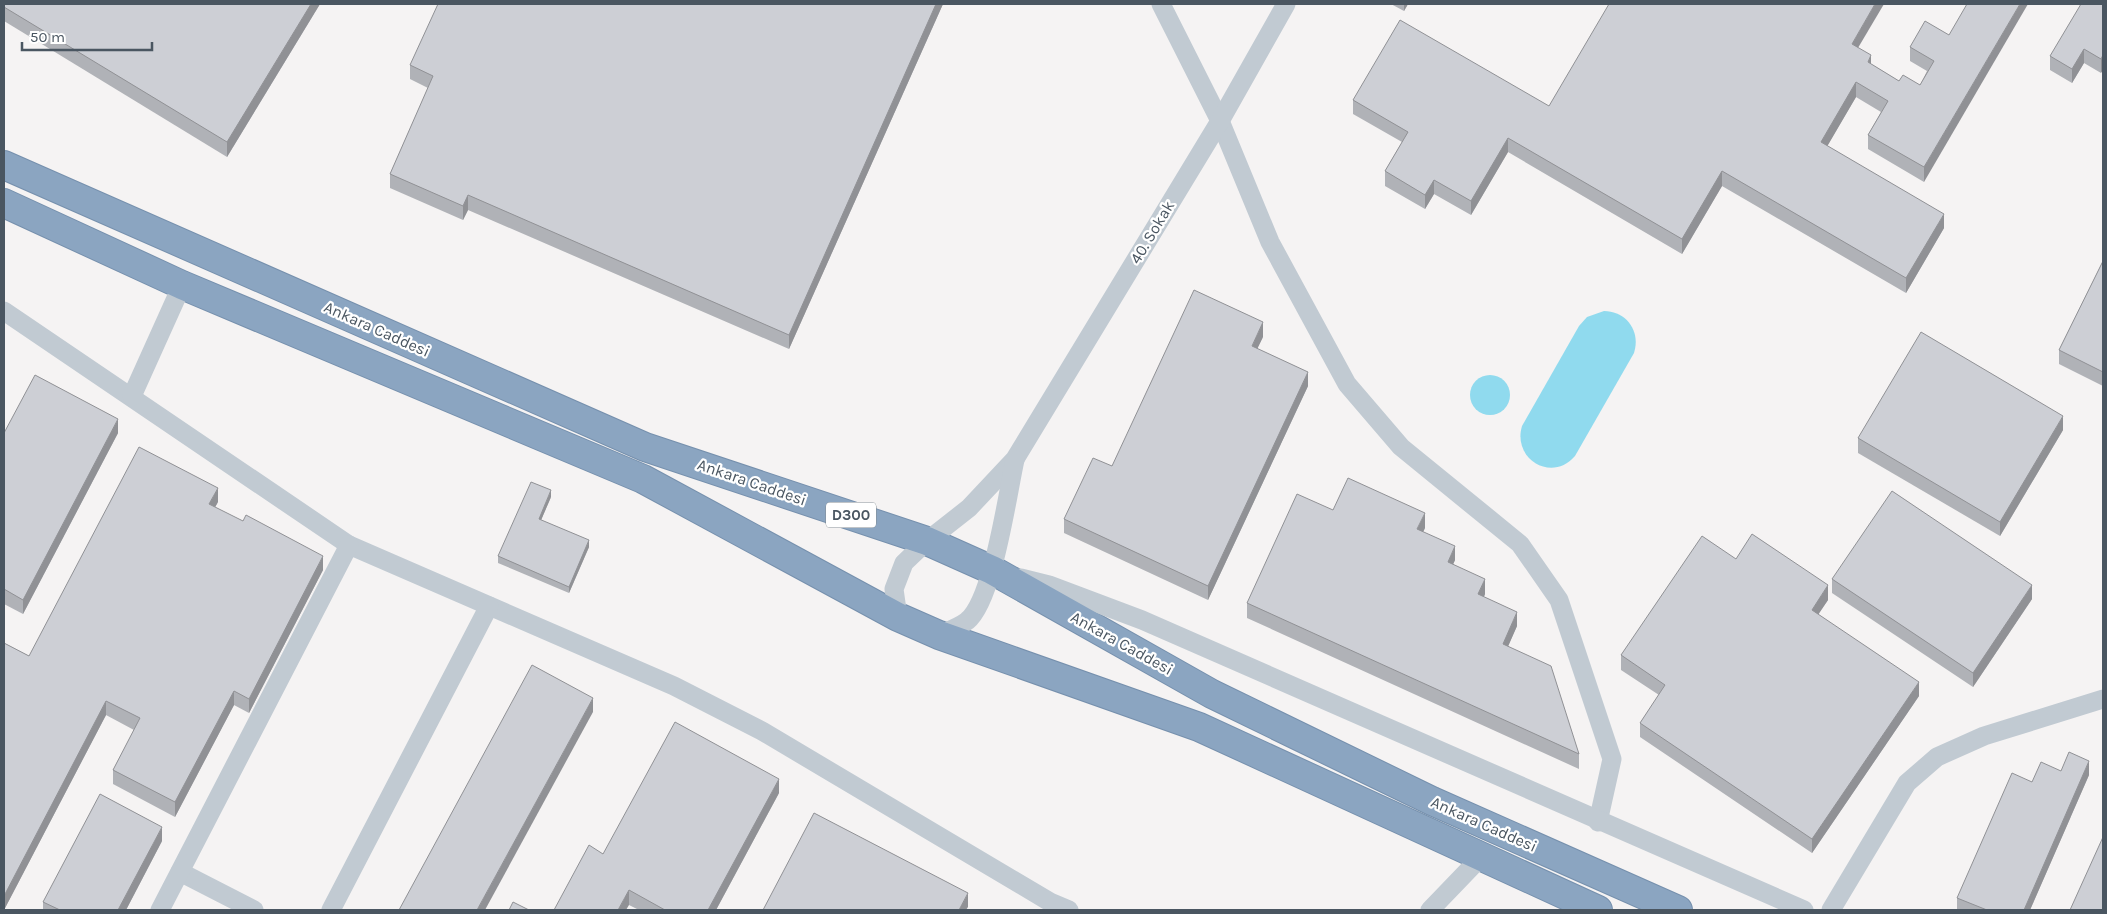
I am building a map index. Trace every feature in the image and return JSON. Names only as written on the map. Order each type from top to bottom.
[{"type":"highway","name":"Ankara Caddesi","points":[[4,165],[646,447],[927,541],[992,570],[1212,694],[1432,801],[1678,910]]},
{"type":"highway","name":"Ankara Caddesi","points":[[4,203],[182,285],[643,479],[898,617],[939,635],[1199,727],[1598,910]]},
{"type":"street","points":[[1161,4],[1220,121],[1270,242],[1347,384],[1401,447],[1520,544],[1559,600],[1612,759],[1598,822]]},
{"type":"street","name":"40. Sokak","points":[[1015,459],[1220,121],[1286,4]]},
{"type":"street","points":[[132,396],[182,285]]},
{"type":"street","points":[[4,311],[132,396],[349,545],[674,686],[762,731],[1047,906],[1069,910]]},
{"type":"street","points":[[898,617],[894,589],[904,563],[927,541],[970,508],[1015,459]]},
{"type":"street","points":[[939,635],[967,621],[980,604],[992,570],[1015,459]]},
{"type":"street","points":[[160,910],[349,545]]},
{"type":"street","points":[[992,570],[1050,585],[1142,620],[1598,822],[1804,910]]},
{"type":"street","points":[[331,910],[489,606]]},
{"type":"street","points":[[1831,910],[1907,783],[1937,757],[1984,736],[2103,699]]},
{"type":"street","points":[[1430,910],[1481,857]]},
{"type":"street","points":[[180,872],[254,910]]},
{"type":"water","points":[[1604,311],[1619,314],[1630,324],[1635,337],[1634,353],[1575,456],[1566,464],[1556,467],[1545,467],[1528,457],[1520,438],[1522,426],[1579,326],[1587,317]]},
{"type":"water","points":[[1486,375],[1494,375],[1501,378],[1507,384],[1510,395],[1507,406],[1501,412],[1494,415],[1486,415],[1479,412],[1473,406],[1470,399],[1470,391],[1473,384],[1479,378]]},
{"type":"building","points":[[4,4],[311,4],[227,142],[4,7]]},
{"type":"building","points":[[438,4],[936,4],[789,335],[468,195],[463,206],[390,174],[433,76],[410,65]]},
{"type":"building","points":[[1609,4],[1875,4],[1852,44],[1871,55],[1868,62],[1899,81],[1903,75],[1920,85],[1934,61],[1910,47],[1925,21],[1949,35],[1967,4],[2020,4],[1924,167],[1868,135],[1888,101],[1856,82],[1821,142],[1944,214],[1906,278],[1722,171],[1682,239],[1508,138],[1471,201],[1434,180],[1425,195],[1385,171],[1408,132],[1353,100],[1400,20],[1549,106]]},
{"type":"building","points":[[2081,4],[2103,4],[2103,55],[2101,59],[2084,49],[2072,69],[2050,56]]},
{"type":"building","points":[[2103,261],[2103,372],[2059,350]]},
{"type":"building","points":[[1194,290],[1263,322],[1252,346],[1308,372],[1208,586],[1064,519],[1093,458],[1112,466]]},
{"type":"building","points":[[1921,332],[2063,416],[2000,522],[1858,438]]},
{"type":"building","points":[[35,375],[118,419],[23,600],[4,589],[4,433]]},
{"type":"building","points":[[139,447],[218,488],[209,504],[243,521],[246,515],[323,556],[249,699],[234,691],[175,802],[113,770],[140,718],[106,701],[4,896],[4,643],[29,656]]},
{"type":"building","points":[[1348,478],[1425,513],[1417,529],[1455,546],[1448,562],[1485,579],[1478,594],[1517,612],[1503,644],[1551,666],[1579,754],[1247,603],[1297,494],[1333,510]]},
{"type":"building","points":[[531,482],[551,490],[539,519],[589,540],[569,587],[498,556]]},
{"type":"building","points":[[1892,491],[2032,585],[1973,673],[1832,579]]},
{"type":"building","points":[[1752,534],[1828,585],[1812,610],[1919,682],[1812,839],[1640,723],[1665,685],[1621,655],[1702,536],[1736,559]]},
{"type":"building","points":[[532,665],[593,698],[477,910],[399,910]]},
{"type":"building","points":[[675,722],[779,779],[708,910],[665,910],[629,890],[618,910],[554,910],[589,845],[603,854]]},
{"type":"building","points":[[2069,752],[2089,761],[2024,910],[1987,910],[1957,898],[2012,773],[2032,782],[2041,762],[2061,771]]},
{"type":"building","points":[[100,794],[162,827],[118,910],[60,910],[43,902]]},
{"type":"building","points":[[814,813],[968,893],[959,910],[763,910]]},
{"type":"building","points":[[2103,837],[2103,910],[2070,910]]},
{"type":"building","points":[[513,902],[529,910],[509,910]]}]
